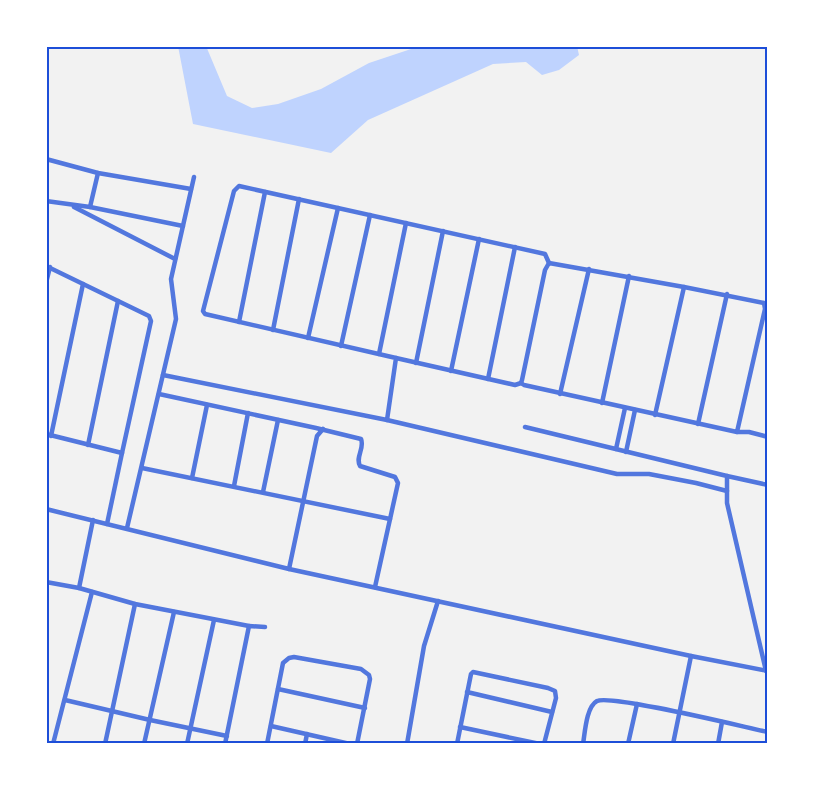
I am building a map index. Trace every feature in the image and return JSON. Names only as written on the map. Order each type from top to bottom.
[{"type":"street","points":[[46,159],[98,173],[191,189]]},
{"type":"street","points":[[90,207],[98,173]]},
{"type":"street","points":[[128,528],[176,319],[171,279],[194,177]]},
{"type":"street","points":[[522,383],[549,263],[545,254],[239,186],[234,191],[203,311],[205,314],[515,385],[522,383],[560,394],[655,415],[768,437]]},
{"type":"street","points":[[239,322],[265,192]]},
{"type":"street","points":[[46,200],[183,226]]},
{"type":"street","points":[[273,330],[299,200]]},
{"type":"street","points":[[71,205],[175,259]]},
{"type":"street","points":[[308,338],[338,208]]},
{"type":"street","points":[[341,346],[370,215]]},
{"type":"street","points":[[379,354],[406,223]]},
{"type":"street","points":[[416,363],[443,231]]},
{"type":"street","points":[[451,371],[479,239]]},
{"type":"street","points":[[488,379],[515,247]]},
{"type":"street","points":[[549,263],[684,286],[766,303],[737,432]]},
{"type":"street","points":[[46,283],[48,267],[149,316],[151,321],[107,524]]},
{"type":"street","points":[[560,394],[589,269]]},
{"type":"street","points":[[602,403],[629,276]]},
{"type":"street","points":[[83,284],[48,435],[122,453]]},
{"type":"street","points":[[655,415],[684,286]]},
{"type":"street","points":[[698,424],[727,294]]},
{"type":"street","points":[[88,445],[118,301]]},
{"type":"street","points":[[387,420],[396,358]]},
{"type":"street","points":[[163,375],[387,420],[617,474],[649,474],[696,482],[728,491]]},
{"type":"street","points":[[159,394],[361,439],[358,461],[360,466],[395,477],[398,480],[375,587]]},
{"type":"street","points":[[192,478],[207,404]]},
{"type":"street","points":[[616,449],[625,408]]},
{"type":"street","points":[[626,452],[635,410]]},
{"type":"street","points":[[234,486],[248,413]]},
{"type":"street","points":[[263,492],[278,420]]},
{"type":"street","points":[[525,427],[768,485]]},
{"type":"street","points":[[289,569],[317,436],[323,429]]},
{"type":"street","points":[[142,468],[390,519]]},
{"type":"street","points":[[46,509],[289,569],[767,671],[727,504],[727,476]]},
{"type":"street","points":[[79,588],[93,520]]},
{"type":"street","points":[[47,584],[79,588],[135,604],[265,628]]},
{"type":"street","points":[[53,744],[92,592]]},
{"type":"street","points":[[407,744],[424,646],[438,601]]},
{"type":"street","points":[[106,744],[135,604]]},
{"type":"street","points":[[144,744],[174,612]]},
{"type":"street","points":[[187,744],[214,620]]},
{"type":"street","points":[[225,744],[249,626]]},
{"type":"street","points":[[673,744],[691,656]]},
{"type":"street","points":[[267,744],[283,663],[289,658],[294,657],[361,669],[366,672],[370,679],[357,744]]},
{"type":"street","points":[[457,744],[471,674],[473,672],[548,688],[555,692],[556,698],[544,744]]},
{"type":"street","points":[[278,689],[364,708]]},
{"type":"street","points":[[467,692],[552,712]]},
{"type":"street","points":[[583,744],[587,718],[592,706],[597,700],[606,699],[768,732]]},
{"type":"street","points":[[65,700],[227,736]]},
{"type":"street","points":[[628,744],[637,704]]},
{"type":"street","points":[[718,744],[722,722]]},
{"type":"street","points":[[271,726],[350,744]]},
{"type":"street","points":[[460,727],[540,744]]},
{"type":"street","points":[[304,744],[307,734]]},
{"type":"water","points":[[178,46],[206,46],[227,96],[252,108],[278,104],[321,89],[369,63],[420,46],[577,46],[579,55],[559,70],[542,75],[526,62],[493,64],[368,120],[331,153],[193,124]]}]
